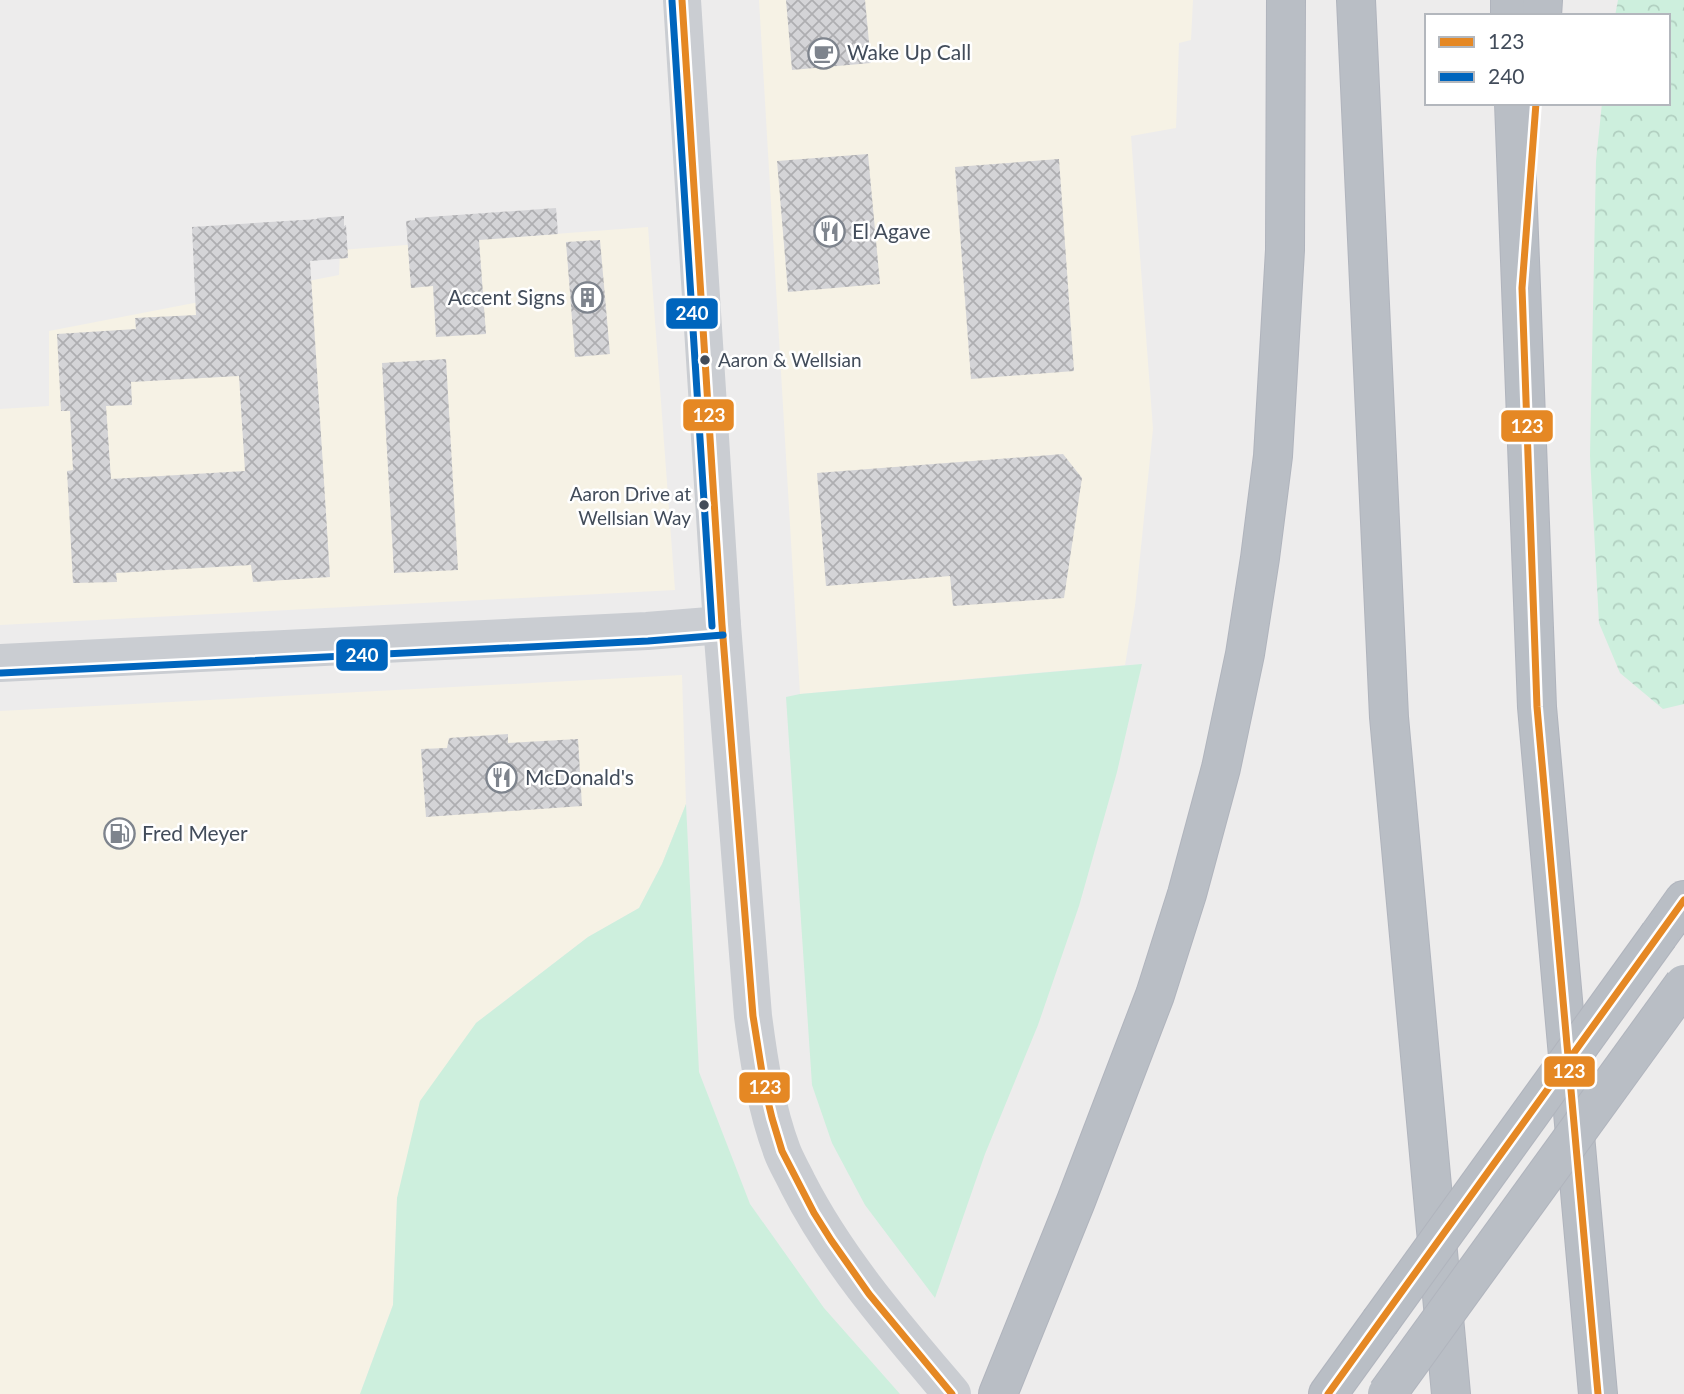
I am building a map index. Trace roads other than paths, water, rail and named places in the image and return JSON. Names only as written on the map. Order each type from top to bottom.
[{"type":"highway","points":[[998,1394],[1155,995],[1183,907],[1221,768],[1245,654],[1274,442],[1285,250],[1286,0]]},
{"type":"highway","points":[[1356,0],[1389,717],[1451,1394]]},
{"type":"highway","points":[[1514,105],[1537,707],[1598,1394]]},
{"type":"highway","points":[[1522,288],[1536,105]]},
{"type":"highway","points":[[1328,1394],[1684,900]]},
{"type":"highway","points":[[1387,1394],[1684,984]]},
{"type":"highway","points":[[972,1394],[1076,1201]]},
{"type":"main road","points":[[682,0],[722,625],[759,1062],[782,1153],[809,1206],[841,1256],[888,1318],[952,1394]]},
{"type":"main road","points":[[0,663],[722,625]]},
{"type":"place","name":"Wake Up Call","points":[[824,53]]},
{"type":"place","name":"El Agave","points":[[829,232]]},
{"type":"place","name":"Accent Signs","points":[[588,298]]},
{"type":"place","name":"Aaron & Wellsian","points":[[705,360]]},
{"type":"place","name":"Aaron Drive at Wellsian Way","points":[[704,505]]},
{"type":"place","name":"McDonald's","points":[[502,778]]},
{"type":"place","name":"Fred Meyer","points":[[119,834]]}]
